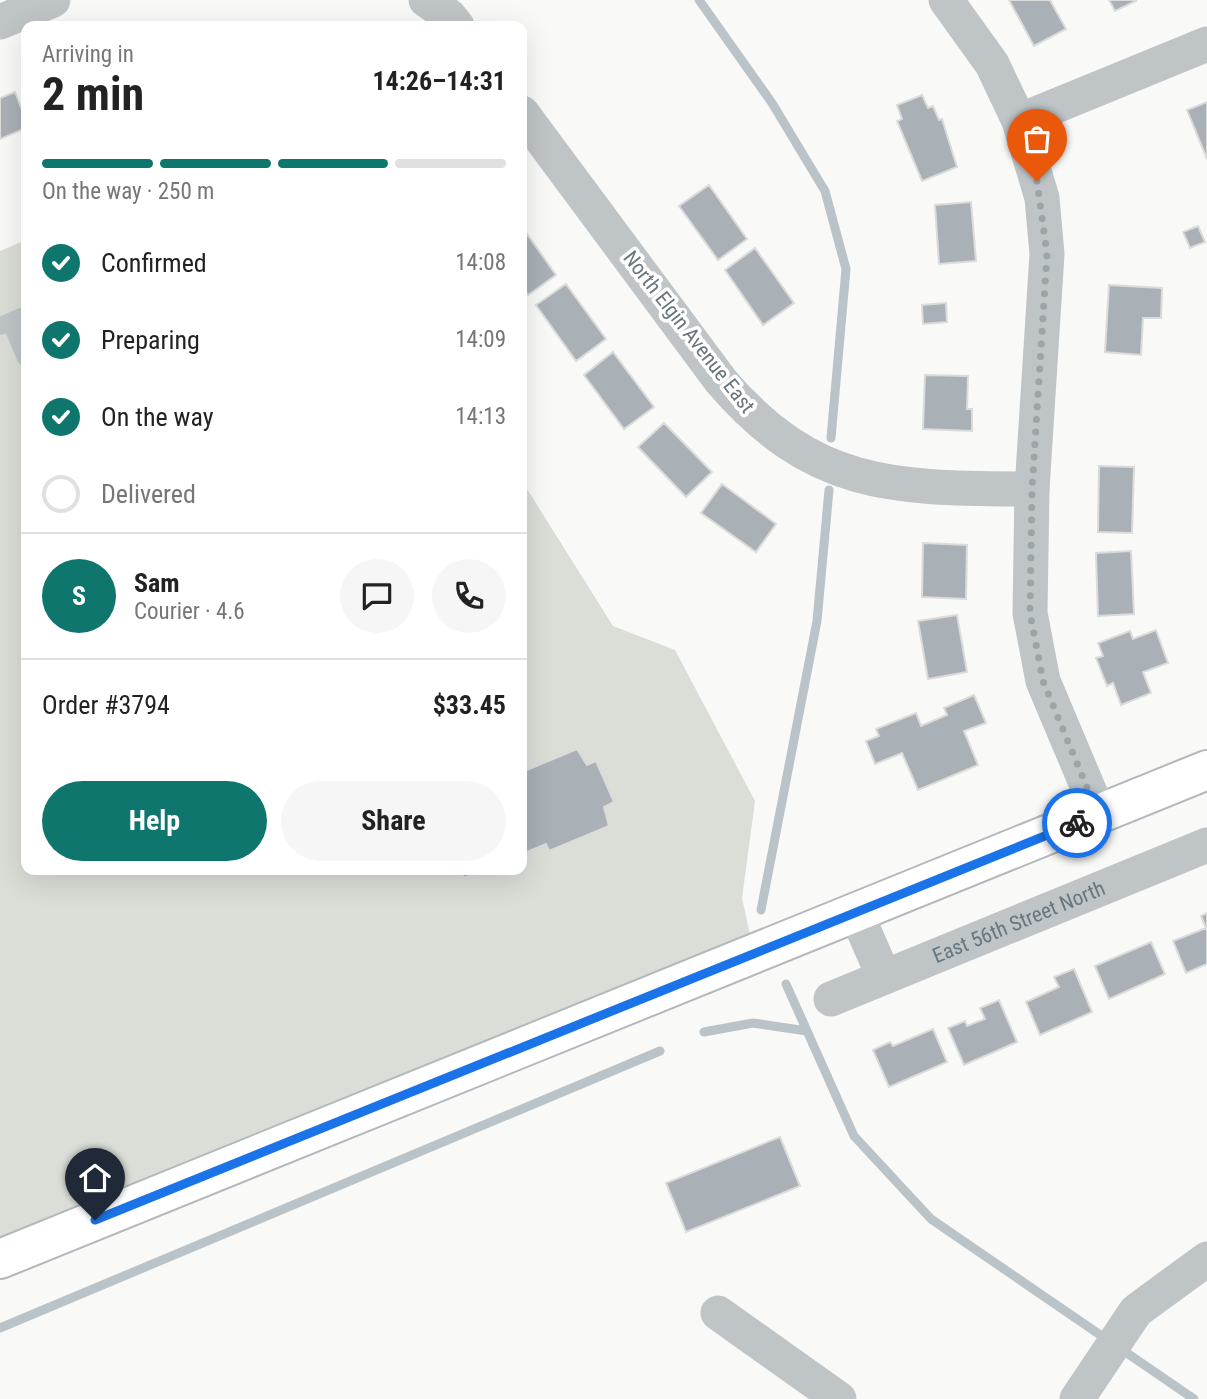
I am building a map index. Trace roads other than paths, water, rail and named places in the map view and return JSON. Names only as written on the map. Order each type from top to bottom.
[{"type":"street","points":[[0,22],[53,0]]},
{"type":"street","points":[[426,0],[453,21]]},
{"type":"street","points":[[946,0],[992,64],[1019,121],[1042,198],[1047,254],[1032,489],[1030,613],[1043,681],[1098,814]]},
{"type":"street","points":[[1019,121],[1207,44]]},
{"type":"street","name":"North Elgin Avenue East","points":[[527,120],[721,381],[745,408],[772,431],[800,451],[852,474],[889,484],[1032,489]]},
{"type":"street","points":[[0,1259],[1207,770]]},
{"type":"street","name":"East 56th Street North","points":[[831,999],[1207,845]]},
{"type":"street","points":[[856,913],[884,977]]},
{"type":"street","points":[[1077,1399],[1136,1311],[1207,1259]]},
{"type":"street","points":[[718,1313],[839,1399]]},
{"type":"lane","points":[[12,321],[21,345]]},
{"type":"waterway","points":[[699,0],[772,103],[825,191],[846,269],[831,438]]},
{"type":"waterway","points":[[761,910],[817,621],[829,490]]},
{"type":"waterway","points":[[786,984],[854,1136],[931,1219],[1109,1341]]},
{"type":"waterway","points":[[704,1032],[753,1023],[807,1031]]},
{"type":"waterway","points":[[0,1328],[660,1051]]},
{"type":"waterway","points":[[1121,1349],[1194,1399]]}]
